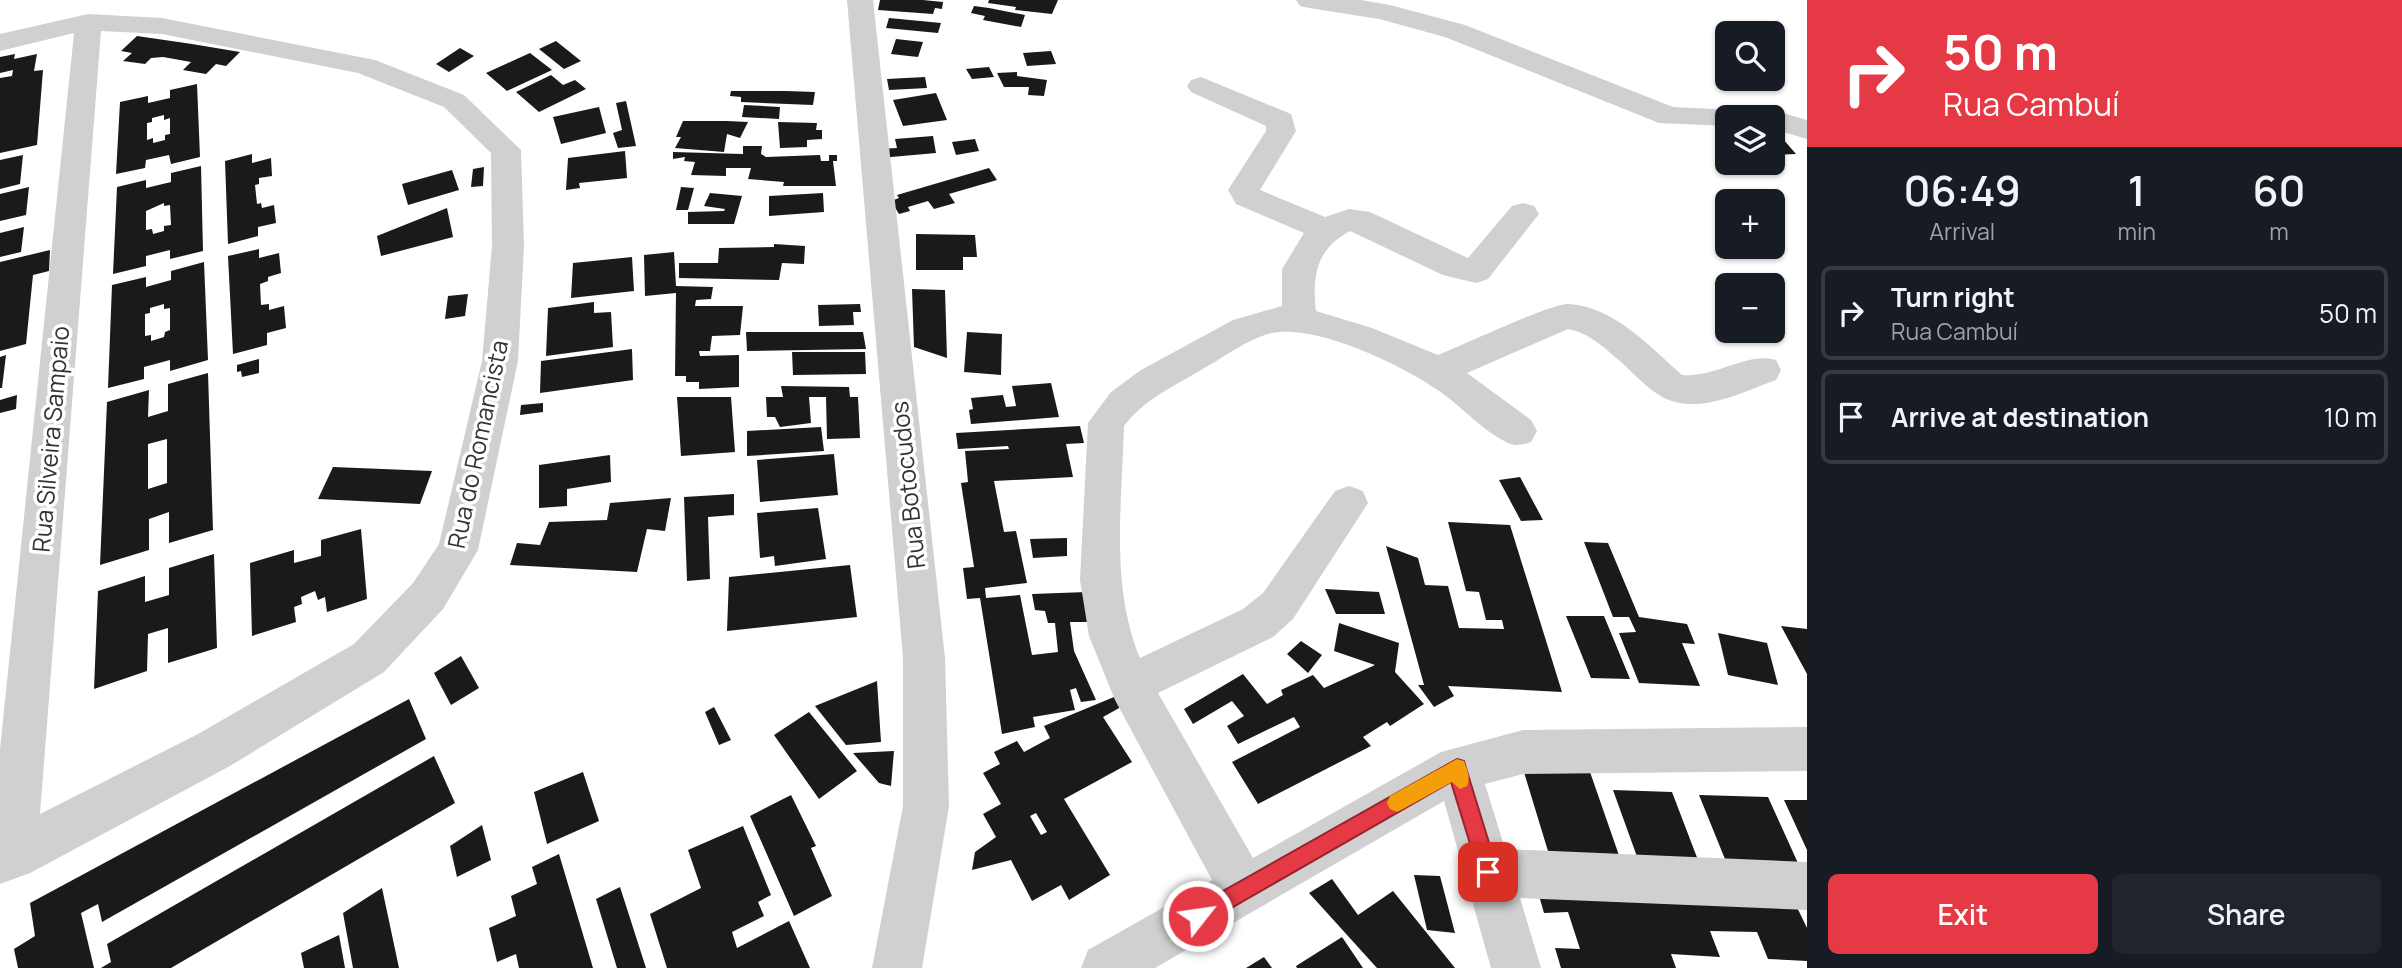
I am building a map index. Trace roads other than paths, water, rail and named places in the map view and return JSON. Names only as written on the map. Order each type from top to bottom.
[{"type":"street","name":"Rua Botocudos","points":[[860,0],[924,658],[926,806],[897,968]]},
{"type":"street","points":[[1309,0],[1381,11],[1455,31],[1669,116],[1715,117]]},
{"type":"street","name":"Rua do Romancista","points":[[0,43],[38,31],[88,22],[162,26],[365,66],[454,101],[506,150],[508,246],[500,361],[457,551],[428,596],[369,658],[214,751],[6,858]]},
{"type":"street","name":"Rua Silveira Sampaio","points":[[6,858],[88,22]]},
{"type":"street","points":[[1201,86],[1281,121],[1281,131],[1244,190],[1247,197],[1327,230]]},
{"type":"street","points":[[1785,123],[1807,130]]},
{"type":"street","points":[[1300,319],[1298,271],[1308,250],[1327,230],[1346,219],[1359,220],[1455,267],[1476,271],[1523,214]]},
{"type":"street","points":[[1436,371],[1566,316],[1581,317],[1596,324],[1670,385],[1684,392],[1697,392],[1763,370]]},
{"type":"street","points":[[1244,890],[1130,685],[1111,636],[1100,580],[1106,423],[1121,402],[1141,387],[1243,330],[1279,319],[1300,319],[1327,326],[1436,371],[1518,431]]},
{"type":"street","points":[[1130,685],[1258,623],[1278,606],[1349,503]]},
{"type":"street","points":[[1106,968],[1457,768],[1523,752],[1807,749]]},
{"type":"street","points":[[1457,768],[1516,968]]},
{"type":"street","points":[[1488,872],[1807,886]]}]
